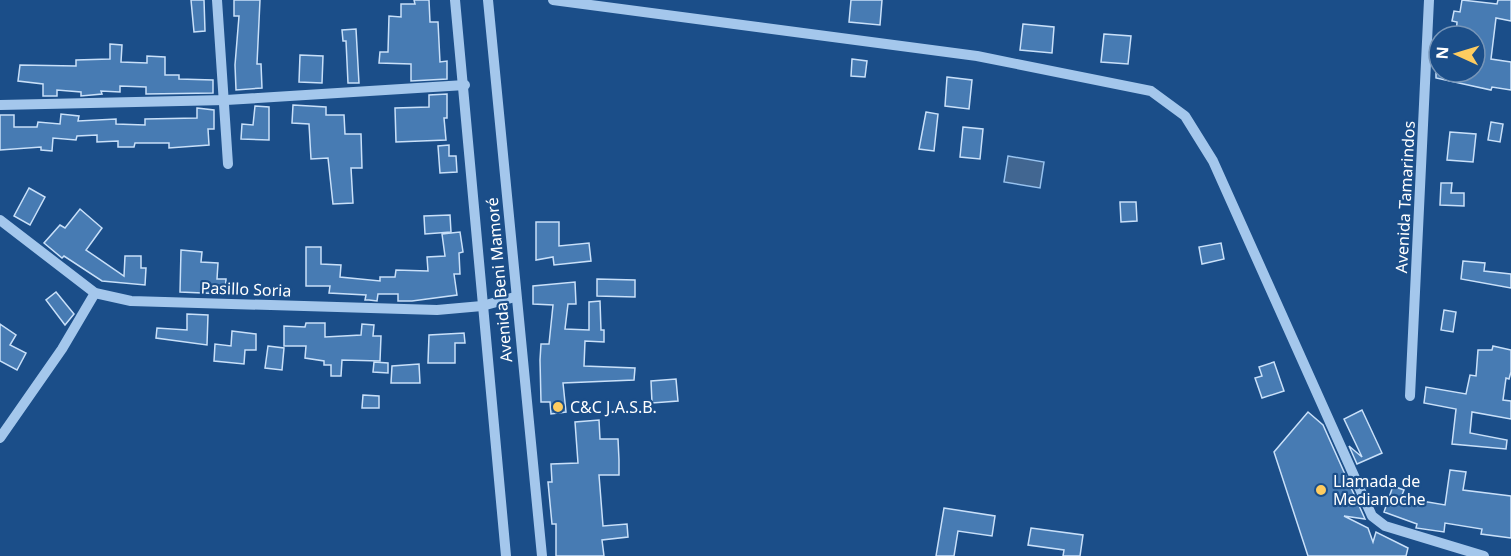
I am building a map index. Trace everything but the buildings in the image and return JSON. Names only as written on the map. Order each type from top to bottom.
[{"type":"street","points":[[217,0],[226,100],[228,164]]},
{"type":"street","name":"Avenida Beni Mamoré","points":[[455,0],[465,85],[506,556]]},
{"type":"street","name":"Avenida Beni Mamoré","points":[[488,0],[515,297],[542,556]]},
{"type":"street","points":[[553,0],[977,56],[1151,91],[1185,116],[1213,161],[1372,516],[1385,526],[1484,556]]},
{"type":"street","name":"Avenida Tamarindos","points":[[1410,396],[1429,0]]},
{"type":"street","points":[[0,105],[226,100],[465,85]]},
{"type":"street","name":"Pasillo Soria","points":[[0,220],[94,293],[131,301],[437,310],[483,306],[515,297]]},
{"type":"street","points":[[0,438],[62,349],[94,293]]},
{"type":"water","points":[[1008,156],[1044,162],[1040,188],[1004,182]]},
{"type":"place","name":"C&C J.A.S.B.","points":[[558,407]]},
{"type":"place","name":"Llamada de Medianoche","points":[[1321,490]]}]
